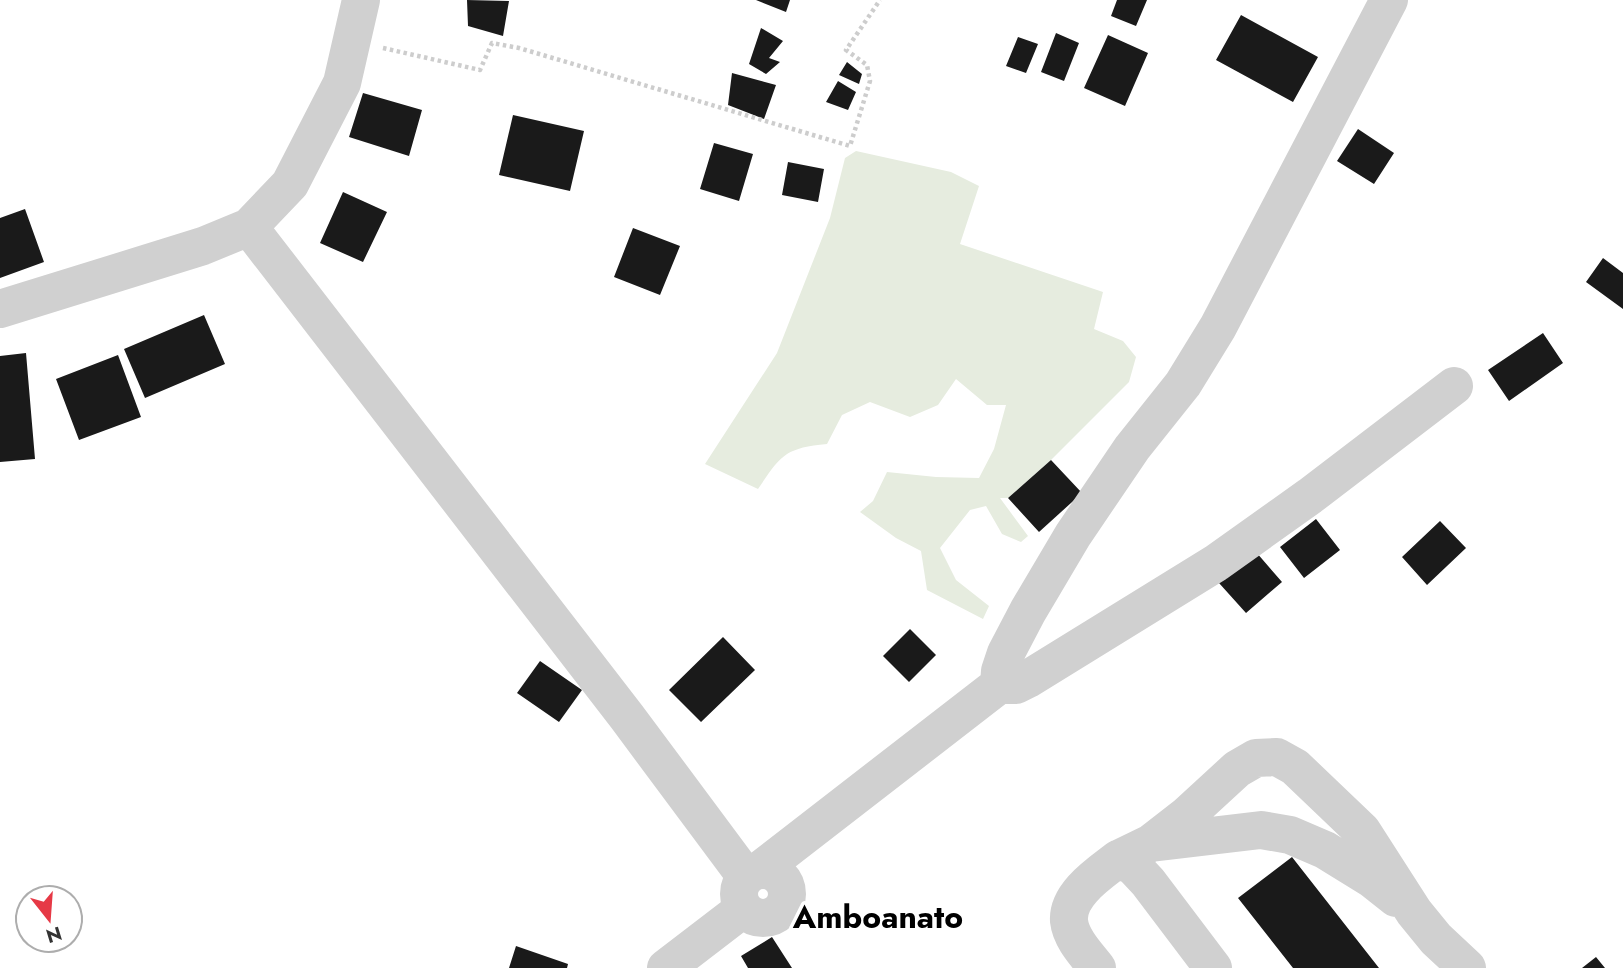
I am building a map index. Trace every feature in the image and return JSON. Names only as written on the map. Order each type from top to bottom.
[{"type":"street","points":[[0,309],[202,246],[249,227],[290,184],[342,83],[361,0]]},
{"type":"street","points":[[999,685],[1006,653],[1073,535],[1132,448],[1183,384],[1219,327],[1388,0]]},
{"type":"street","points":[[249,227],[635,728],[750,885]]},
{"type":"street","points":[[666,968],[750,885],[999,685],[1016,685],[1028,679],[1216,563],[1310,496],[1454,386]]},
{"type":"street","points":[[1097,968],[1076,940],[1069,921],[1073,904],[1090,881],[1188,815],[1237,769],[1256,758],[1277,757],[1294,768],[1362,831],[1414,912],[1436,939],[1467,968]]},
{"type":"street","points":[[1135,851],[1261,830],[1290,835],[1325,850],[1372,879],[1414,912]]},
{"type":"street","points":[[1135,851],[1133,866],[1213,968]]},
{"type":"path","points":[[351,41],[480,69],[492,43],[519,48],[850,146],[870,81],[867,65],[846,50],[880,0]]},
{"type":"shaded area","points":[[856,151],[951,172],[979,186],[960,244],[1103,292],[1094,329],[1123,341],[1136,357],[1129,382],[1051,460],[1008,498],[1000,498],[1028,536],[1021,542],[1002,534],[986,506],[970,510],[940,548],[956,580],[989,606],[983,619],[927,590],[921,551],[896,538],[860,512],[873,501],[887,472],[979,478],[994,449],[1006,405],[987,405],[956,379],[938,405],[910,417],[870,402],[842,415],[827,444],[802,448],[785,455],[758,489],[705,464],[777,353],[830,218],[845,158]]},
{"type":"building","points":[[467,0],[509,1],[503,36],[468,26]]},
{"type":"building","points":[[756,0],[790,0],[786,12]]},
{"type":"building","points":[[1117,0],[1147,0],[1136,26],[1111,16]]},
{"type":"building","points":[[1241,15],[1318,57],[1293,102],[1216,60]]},
{"type":"building","points":[[761,28],[783,41],[769,58],[780,62],[766,74],[749,64]]},
{"type":"building","points":[[1056,33],[1079,43],[1064,81],[1041,72]]},
{"type":"building","points":[[1108,35],[1148,53],[1125,106],[1084,88]]},
{"type":"building","points":[[1018,37],[1038,44],[1026,73],[1006,66]]},
{"type":"building","points":[[847,62],[862,74],[859,84],[839,75]]},
{"type":"building","points":[[732,73],[776,85],[764,119],[728,105]]},
{"type":"building","points":[[838,81],[856,92],[848,110],[826,102]]},
{"type":"building","points":[[363,93],[422,110],[409,156],[349,137]]},
{"type":"building","points":[[513,115],[584,131],[570,191],[499,175]]},
{"type":"building","points":[[1358,129],[1394,153],[1374,184],[1337,161]]},
{"type":"building","points":[[714,143],[753,154],[739,201],[700,189]]},
{"type":"building","points":[[788,162],[824,169],[818,202],[782,195]]},
{"type":"building","points":[[343,192],[387,212],[363,262],[320,243]]},
{"type":"building","points":[[25,209],[44,262],[0,278],[0,218]]},
{"type":"building","points":[[633,228],[680,246],[660,295],[614,277]]},
{"type":"building","points":[[1603,258],[1623,273],[1623,309],[1586,282]]},
{"type":"building","points":[[204,315],[225,364],[145,398],[124,349]]},
{"type":"building","points":[[1543,333],[1563,363],[1509,401],[1488,370]]},
{"type":"building","points":[[26,353],[35,459],[0,462],[0,356]]},
{"type":"building","points":[[118,355],[141,417],[79,440],[56,379]]},
{"type":"building","points":[[1051,460],[1082,493],[1039,532],[1008,498]]},
{"type":"building","points":[[1316,519],[1340,550],[1304,578],[1280,547]]},
{"type":"building","points":[[1440,521],[1466,548],[1427,585],[1402,557]]},
{"type":"building","points":[[1256,552],[1282,582],[1246,613],[1219,583]]},
{"type":"building","points":[[910,629],[936,655],[909,682],[883,656]]},
{"type":"building","points":[[723,637],[755,670],[701,722],[669,690]]},
{"type":"building","points":[[540,661],[582,690],[559,722],[517,693]]},
{"type":"building","points":[[1292,857],[1379,968],[1293,968],[1238,898]]},
{"type":"building","points":[[772,937],[792,968],[748,968],[741,956]]},
{"type":"building","points":[[516,946],[568,964],[567,968],[509,968]]},
{"type":"building","points":[[1596,957],[1605,968],[1582,968]]},
{"type":"district","name":"Amboanato","points":[[878,917]]}]
